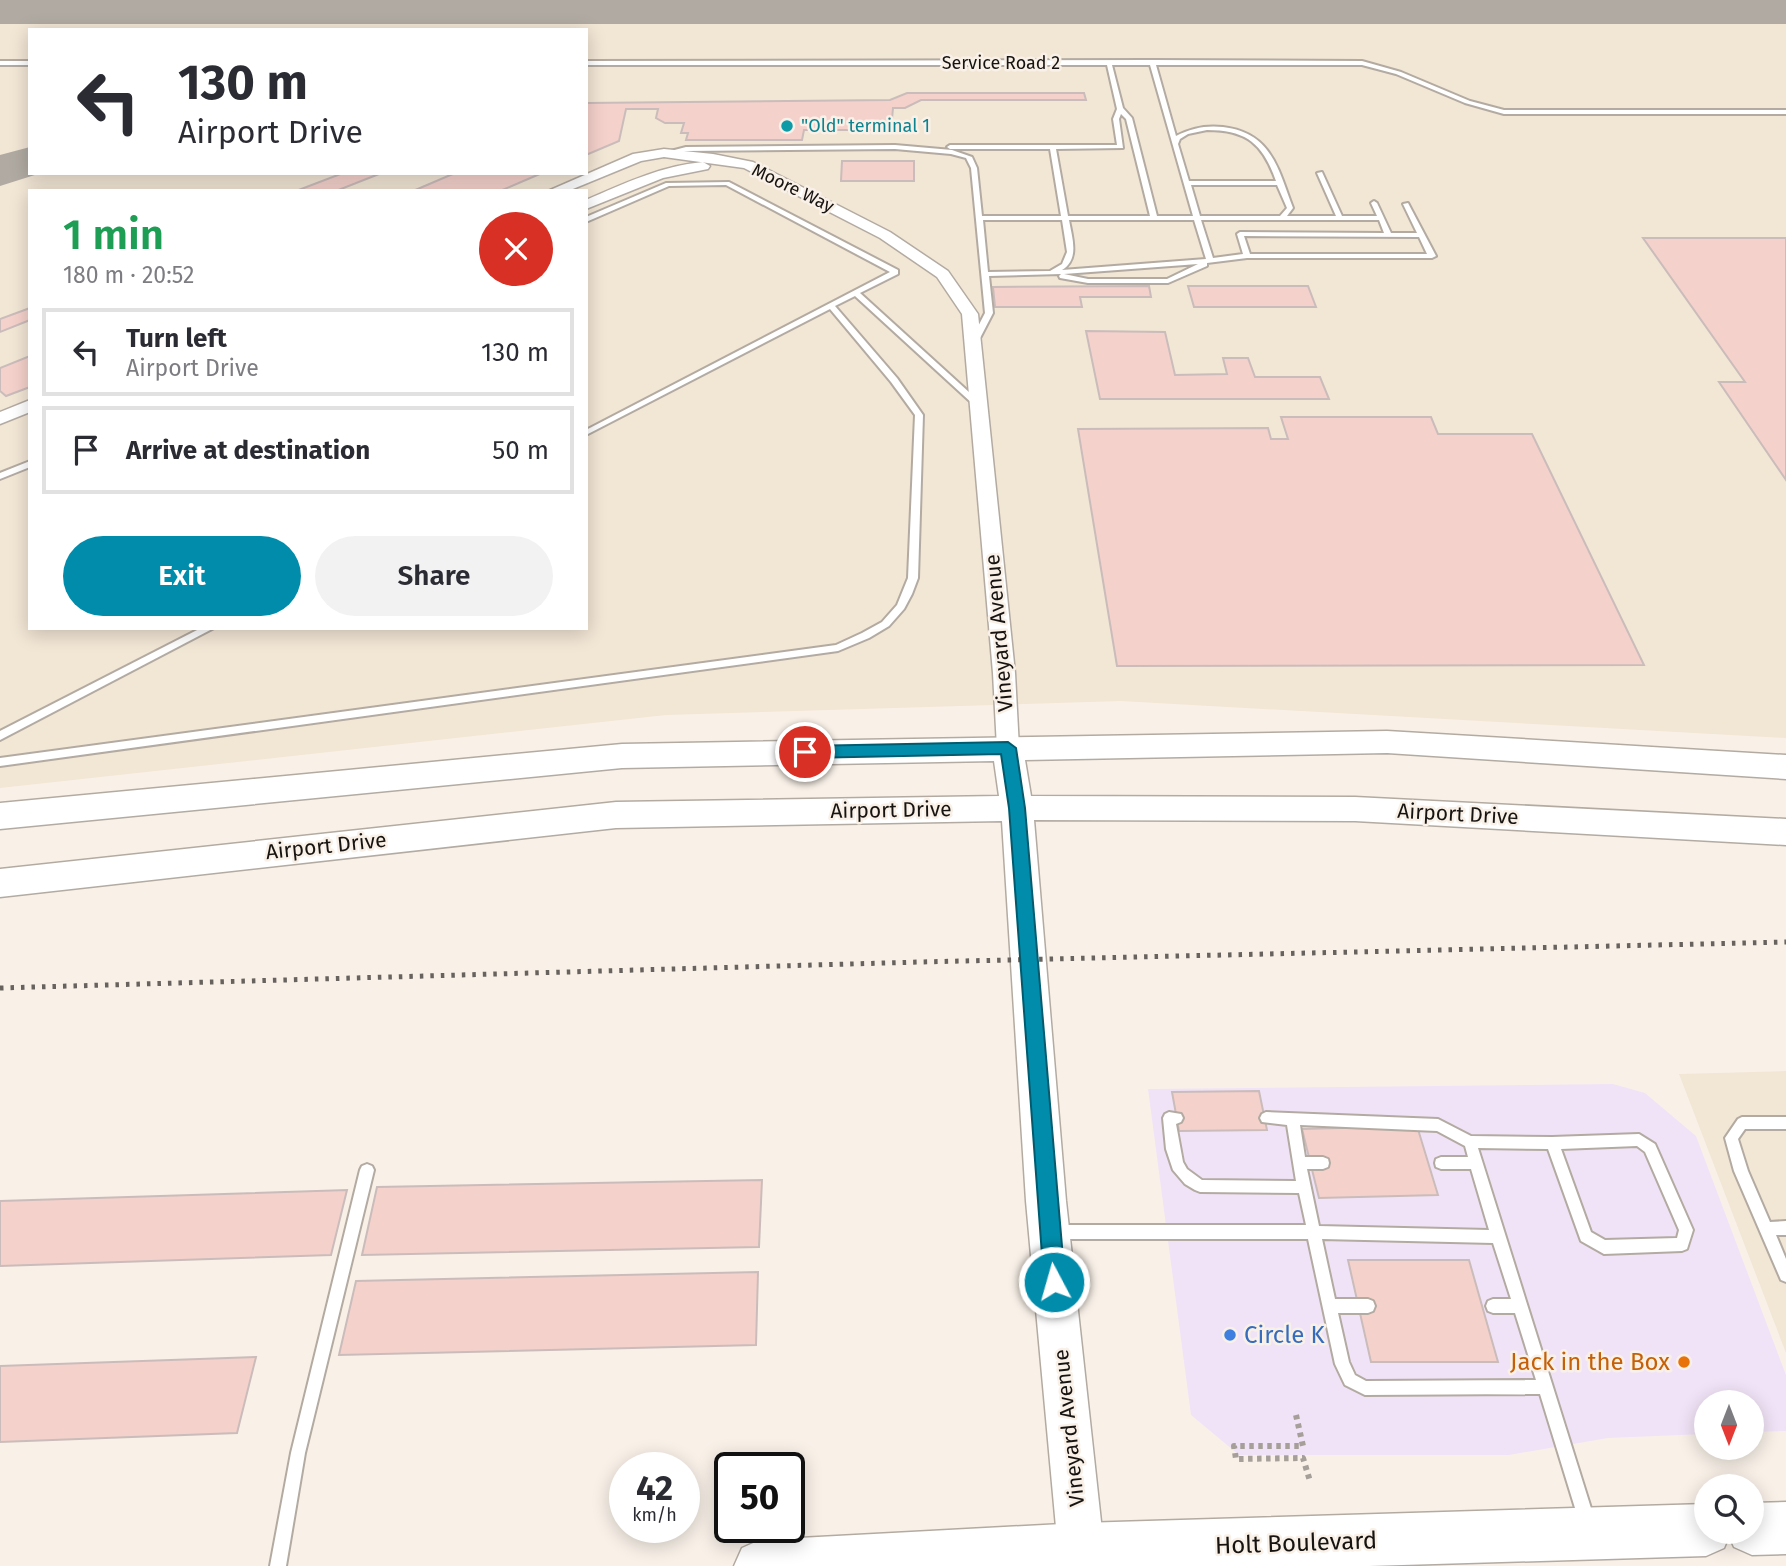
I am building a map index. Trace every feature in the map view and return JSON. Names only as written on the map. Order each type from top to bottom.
[{"type":"main road","points":[[0,816],[622,756],[1387,742],[1786,767]]},
{"type":"main road","name":"Vineyard Avenue","points":[[1008,748],[1017,808],[1050,1232],[1082,1557]]},
{"type":"main road","name":"Airport Drive","points":[[0,883],[616,815],[1017,808],[1355,809],[1786,832]]},
{"type":"main road","points":[[1764,1529],[1786,1528]]},
{"type":"main road","name":"Holt Boulevard","points":[[761,1566],[1082,1557],[1694,1530]]},
{"type":"street","name":"Moore Way","points":[[560,189],[638,157],[664,153],[748,165],[885,235],[943,274],[970,314],[972,344]]},
{"type":"street","points":[[588,204],[663,173],[689,166],[748,165]]},
{"type":"street","name":"Vineyard Avenue","points":[[972,344],[1004,673],[1008,748]]},
{"type":"street","points":[[0,419],[28,406]]},
{"type":"street","points":[[0,426],[28,424]]},
{"type":"lane","points":[[1109,62],[1120,109],[1129,118],[1154,218]]},
{"type":"lane","points":[[1152,62],[1210,261]]},
{"type":"lane","points":[[0,63],[28,63]]},
{"type":"lane","name":"Service Road 2","points":[[588,63],[1362,63],[1388,67],[1469,104],[1504,112],[1786,113]]},
{"type":"lane","points":[[664,153],[686,149],[1121,147],[1116,119],[1120,109]]},
{"type":"lane","points":[[1175,144],[1177,138],[1184,133],[1198,129],[1238,132],[1262,146],[1290,208],[1282,218]]},
{"type":"lane","points":[[895,147],[952,152],[968,157],[974,168],[989,313],[972,344]]},
{"type":"lane","points":[[1050,273],[1065,265],[1071,251],[1053,147]]},
{"type":"lane","points":[[1321,173],[1340,218]]},
{"type":"lane","points":[[588,219],[668,184],[727,183],[895,272],[588,432]]},
{"type":"lane","points":[[1186,183],[1280,183]]},
{"type":"lane","points":[[1374,204],[1389,235]]},
{"type":"lane","points":[[985,274],[1050,273],[1247,256],[1432,256],[1406,204]]},
{"type":"lane","points":[[979,218],[1381,218]]},
{"type":"lane","points":[[1247,256],[1240,234],[1421,235]]},
{"type":"lane","points":[[1050,273],[1088,281],[1168,281],[1210,261]]},
{"type":"lane","points":[[855,292],[978,404]]},
{"type":"lane","points":[[0,762],[838,648],[886,626],[905,603],[912,578],[919,415],[894,380],[831,306]]},
{"type":"lane","points":[[0,477],[28,465]]},
{"type":"lane","points":[[0,736],[205,630]]},
{"type":"lane","points":[[1177,1118],[1169,1118],[1177,1168],[1187,1179],[1200,1186],[1304,1187]]},
{"type":"lane","points":[[1266,1118],[1438,1125],[1470,1142],[1639,1140],[1650,1148],[1686,1230],[1682,1244],[1604,1247],[1586,1236],[1552,1143]]},
{"type":"lane","points":[[1293,1119],[1299,1163],[1329,1307],[1342,1364],[1350,1380],[1365,1388],[1545,1387]]},
{"type":"lane","points":[[1786,1123],[1742,1123],[1731,1138],[1786,1275]]},
{"type":"lane","points":[[1470,1142],[1591,1534]]},
{"type":"lane","points":[[1299,1163],[1323,1163]]},
{"type":"lane","points":[[1440,1163],[1477,1163]]},
{"type":"lane","points":[[278,1566],[298,1453],[367,1170]]},
{"type":"lane","points":[[1766,1228],[1786,1228]]},
{"type":"lane","points":[[1050,1232],[1314,1232],[1498,1237]]},
{"type":"lane","points":[[1329,1307],[1368,1307]]},
{"type":"lane","points":[[1493,1307],[1520,1307]]},
{"type":"path","points":[[1296,1415],[1303,1446],[1234,1446],[1236,1459],[1303,1458],[1310,1481]]},
{"type":"shaded area","points":[[0,0],[1786,0],[1786,738],[1121,701],[666,715],[0,788]]},
{"type":"shaded area","points":[[1786,1071],[1786,1353],[1679,1074]]},
{"type":"shaded area","points":[[1613,1084],[1645,1093],[1696,1136],[1786,1375],[1786,1431],[1764,1432],[1764,1390],[1694,1390],[1694,1434],[1608,1438],[1509,1455],[1239,1455],[1191,1415],[1148,1089]]},
{"type":"building","name":"\"Old\" terminal 1","points":[[907,93],[1084,93],[1086,100],[921,100],[905,108],[893,108],[891,130],[804,130],[802,140],[686,140],[688,133],[681,133],[684,123],[665,123],[656,118],[658,109],[626,109],[619,141],[588,154],[588,103],[890,100]]},
{"type":"building","points":[[842,161],[914,161],[914,181],[841,181]]},
{"type":"building","points":[[338,175],[376,175],[341,189],[301,189]]},
{"type":"building","points":[[450,175],[537,175],[505,189],[418,189]]},
{"type":"building","points":[[1643,238],[1786,238],[1786,480],[1719,382],[1745,382]]},
{"type":"building","points":[[1149,286],[1151,297],[1080,297],[1082,307],[995,307],[993,287]]},
{"type":"building","points":[[1188,286],[1308,286],[1316,307],[1194,307]]},
{"type":"building","points":[[28,309],[28,321],[0,332],[0,319]]},
{"type":"building","points":[[1086,331],[1165,332],[1175,375],[1227,374],[1223,358],[1248,358],[1255,377],[1320,377],[1329,399],[1100,399]]},
{"type":"building","points":[[28,357],[28,388],[6,396],[0,391],[0,368]]},
{"type":"building","points":[[1281,417],[1431,417],[1438,434],[1532,434],[1644,665],[1117,666],[1078,429],[1268,428],[1271,439],[1288,439]]},
{"type":"building","points":[[1259,1091],[1267,1130],[1179,1131],[1172,1092]]},
{"type":"building","points":[[1417,1126],[1438,1195],[1319,1198],[1302,1129]]},
{"type":"building","points":[[762,1180],[759,1247],[362,1255],[377,1187]]},
{"type":"building","points":[[347,1190],[331,1255],[0,1266],[0,1201]]},
{"type":"building","points":[[1348,1260],[1469,1260],[1498,1362],[1371,1362]]},
{"type":"building","points":[[758,1272],[756,1345],[339,1355],[356,1281]]},
{"type":"building","points":[[256,1357],[237,1433],[0,1442],[0,1366]]},
{"type":"taxiway","points":[[0,12],[1786,12]]},
{"type":"taxiway","points":[[0,171],[28,162]]},
{"type":"railway","points":[[0,988],[920,962],[1786,942]]},
{"type":"place","name":"\"Old\" terminal 1","points":[[787,126]]},
{"type":"place","name":"Circle K","points":[[1230,1335]]},
{"type":"place","name":"Jack in the Box","points":[[1684,1362]]},
{"type":"route","points":[[805,752],[1008,748],[1017,808],[1054,1282]]}]
